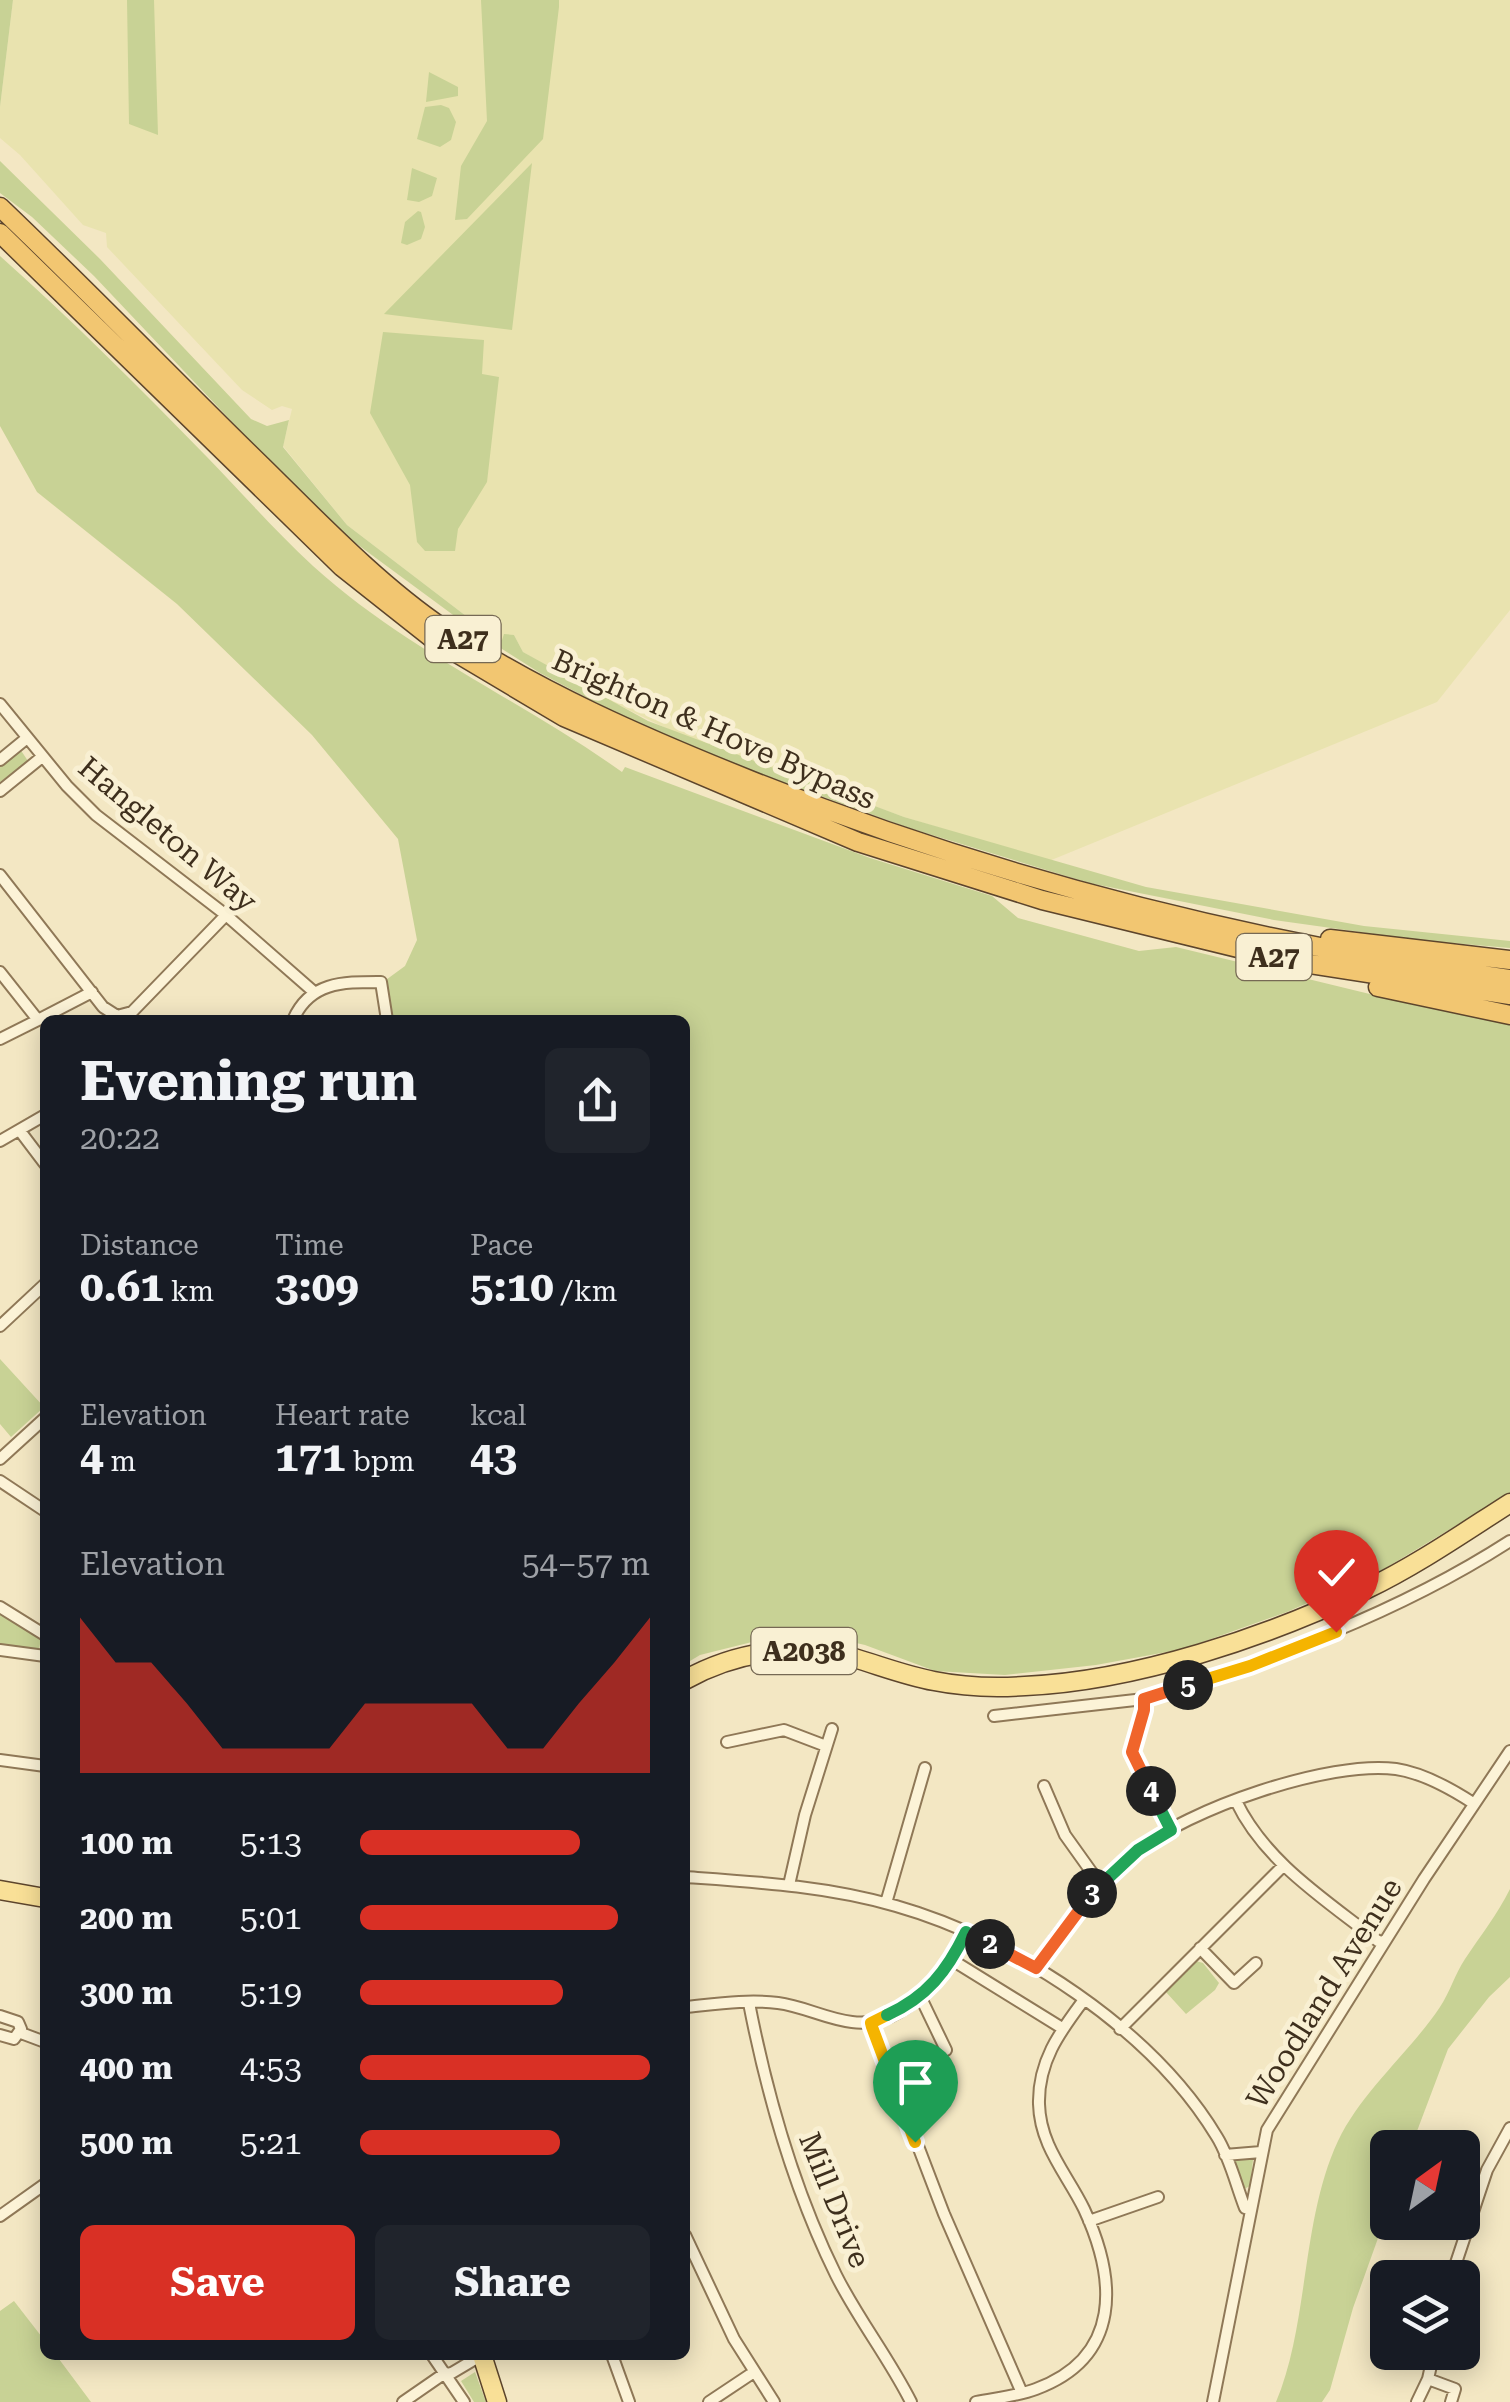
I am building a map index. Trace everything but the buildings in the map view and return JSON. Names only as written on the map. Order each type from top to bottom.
[{"type":"highway","name":"Brighton & Hove Bypass","points":[[0,207],[363,562],[443,628],[575,704],[864,826],[1085,894],[1366,957],[1510,978]]},
{"type":"highway","name":"Brighton & Hove Bypass","points":[[0,233],[342,567],[433,639],[564,717],[858,842],[1081,911],[1291,961],[1510,995]]},
{"type":"highway","name":"A27","points":[[1226,928],[1510,960]]},
{"type":"highway","name":"A27","points":[[1291,961],[1362,984],[1510,1014]]},
{"type":"main road","name":"A2038","points":[[690,1678],[728,1660],[788,1650],[842,1656],[925,1679],[974,1687],[1078,1680],[1166,1662],[1274,1630],[1368,1588],[1436,1551],[1510,1503]]},
{"type":"main road","points":[[5,1886],[40,1888]]},
{"type":"main road","points":[[5,1886],[40,1896]]},
{"type":"main road","points":[[484,2360],[497,2402]]},
{"type":"street","name":"Hangleton Way","points":[[0,704],[96,815],[226,915],[314,992]]},
{"type":"street","points":[[0,760],[27,738]]},
{"type":"street","points":[[0,791],[42,757]]},
{"type":"street","points":[[0,875],[103,1007],[115,1015]]},
{"type":"street","points":[[120,1015],[132,1012],[226,915]]},
{"type":"street","points":[[0,972],[38,1020],[0,1039]]},
{"type":"street","points":[[297,1015],[314,992],[334,982],[380,982],[386,1015]]},
{"type":"street","points":[[50,1015],[92,992]]},
{"type":"street","points":[[67,1008],[71,1015]]},
{"type":"street","points":[[0,1141],[40,1118]]},
{"type":"street","points":[[20,1132],[40,1158]]},
{"type":"street","points":[[0,1326],[40,1289]]},
{"type":"street","points":[[0,1458],[40,1422]]},
{"type":"street","points":[[0,1481],[40,1507]]},
{"type":"street","points":[[994,1716],[1144,1699],[1250,1666],[1429,1589],[1509,1543]]},
{"type":"street","points":[[0,1607],[40,1632]]},
{"type":"street","points":[[0,1650],[40,1655]]},
{"type":"street","points":[[1144,1699],[1132,1752],[1171,1830]]},
{"type":"street","points":[[790,1886],[804,1814],[832,1729]]},
{"type":"street","points":[[727,1742],[784,1730],[826,1746]]},
{"type":"street","name":"Woodland Avenue","points":[[1213,2402],[1261,2152],[1278,2110],[1510,1751]]},
{"type":"street","points":[[0,1760],[40,1765]]},
{"type":"street","points":[[886,1903],[924,1768]]},
{"type":"street","points":[[1036,1968],[1100,1884],[1138,1850],[1236,1800],[1312,1778],[1380,1768],[1400,1769],[1428,1779],[1473,1803]]},
{"type":"street","points":[[1044,1786],[1065,1835],[1100,1884]]},
{"type":"street","points":[[1236,1800],[1256,1836],[1284,1866],[1384,1942]]},
{"type":"street","points":[[1120,2029],[1284,1866]]},
{"type":"street","points":[[690,1877],[790,1886],[886,1903],[966,1932],[1036,1968],[1120,2029],[1169,2075],[1209,2124],[1226,2155],[1245,2208],[1250,2209]]},
{"type":"street","points":[[690,2007],[774,2002],[837,2020],[871,2023],[920,1996],[938,1980],[966,1932]]},
{"type":"street","points":[[1200,1948],[1234,1982]]},
{"type":"street","points":[[952,1960],[1062,2028]]},
{"type":"street","points":[[1225,1994],[1256,1963]]},
{"type":"street","points":[[920,1996],[946,2050]]},
{"type":"street","points":[[976,2402],[1046,2385],[1075,2367],[1088,2353],[1103,2325],[1107,2286],[1089,2222],[1046,2140],[1040,2118],[1042,2074],[1062,2028],[1083,2001]]},
{"type":"street","name":"Mill Drive","points":[[749,2002],[772,2107],[825,2252],[910,2402]]},
{"type":"street","points":[[0,2016],[18,2022],[21,2033]]},
{"type":"street","points":[[871,2023],[944,2214],[1022,2393]]},
{"type":"street","points":[[0,2035],[13,2039],[21,2033]]},
{"type":"street","points":[[21,2033],[40,2040]]},
{"type":"street","points":[[1456,2260],[1487,2170],[1506,2146],[1510,2128]]},
{"type":"street","points":[[1226,2155],[1261,2152]]},
{"type":"street","points":[[0,2216],[40,2188]]},
{"type":"street","points":[[1089,2222],[1158,2197]]},
{"type":"street","points":[[690,2248],[709,2292],[774,2402]]},
{"type":"street","points":[[436,2360],[464,2402]]},
{"type":"street","points":[[403,2402],[445,2373],[474,2360]]},
{"type":"street","points":[[614,2360],[628,2402]]},
{"type":"street","points":[[1417,2402],[1430,2370]]},
{"type":"street","points":[[708,2402],[754,2372]]},
{"type":"street","points":[[1428,2380],[1455,2389],[1451,2402]]},
{"type":"shaded area","points":[[13,0],[1510,0],[1510,610],[1437,702],[1049,861],[904,817],[684,737],[590,691],[523,652],[514,635],[503,640],[483,629],[347,525],[283,446],[292,409],[282,406],[272,410],[242,390],[107,247],[106,233],[83,225],[0,138]]},
{"type":"green space","points":[[0,0],[13,0],[0,107]]},
{"type":"green space","points":[[127,0],[154,0],[158,135],[129,124]]},
{"type":"green space","points":[[481,0],[559,0],[559,7],[543,139],[467,219],[455,220],[461,166],[487,121]]},
{"type":"green space","points":[[429,72],[458,87],[458,96],[426,102]]},
{"type":"green space","points":[[425,107],[449,108],[456,122],[451,140],[440,147],[417,139]]},
{"type":"green space","points":[[0,161],[100,259],[251,419],[267,426],[289,420],[283,447],[347,525],[483,629],[502,640],[504,634],[514,635],[523,652],[648,721],[904,817],[1146,887],[1364,926],[1510,941],[1510,948],[1417,940],[1274,920],[1089,883],[909,828],[738,766],[616,713],[483,637],[346,536],[302,496],[94,276],[32,217],[0,193]]},
{"type":"green space","points":[[532,163],[512,330],[384,314]]},
{"type":"green space","points":[[412,168],[437,178],[432,196],[419,202],[407,200]]},
{"type":"green space","points":[[418,211],[425,227],[421,239],[407,245],[401,243],[405,222]]},
{"type":"green space","points":[[0,256],[131,380],[299,553],[349,596],[425,650],[622,772],[625,767],[870,858],[992,896],[1018,918],[1139,951],[1176,947],[1415,1005],[1510,1023],[1510,1493],[1384,1569],[1287,1612],[1183,1649],[1096,1665],[1005,1675],[935,1671],[865,1645],[800,1630],[700,1655],[690,1661],[690,1015],[382,1015],[379,985],[405,966],[417,940],[398,839],[312,735],[177,604],[37,492],[0,426]]},
{"type":"green space","points":[[383,332],[484,340],[482,374],[499,377],[487,482],[458,529],[455,551],[425,551],[417,542],[410,485],[370,413]]},
{"type":"green space","points":[[20,749],[28,761],[0,782],[0,765]]},
{"type":"green space","points":[[0,1359],[40,1403],[40,1411],[11,1437],[0,1424]]},
{"type":"green space","points":[[0,1612],[40,1637],[39,1650],[0,1645]]},
{"type":"green space","points":[[1510,1889],[1510,1977],[1448,2049],[1417,2130],[1370,2130],[1370,2240],[1377,2240],[1330,2390],[1322,2402],[1276,2402],[1294,2339],[1317,2204],[1338,2141],[1360,2105],[1440,2007],[1461,1965]]},
{"type":"green space","points":[[1196,1961],[1203,1963],[1219,1983],[1186,2014],[1165,1991]]},
{"type":"green space","points":[[1236,2159],[1253,2160],[1250,2186],[1244,2189],[1234,2164]]},
{"type":"green space","points":[[14,2301],[40,2335],[40,2360],[60,2360],[91,2402],[0,2402],[0,2311]]},
{"type":"green space","points":[[475,2372],[486,2402],[474,2402],[461,2381]]},
{"type":"route","points":[[915,2142],[871,2023],[907,2005],[938,1980],[966,1932],[1036,1968],[1100,1884],[1138,1850],[1171,1830],[1132,1752],[1144,1699],[1250,1666],[1336,1632]]}]
